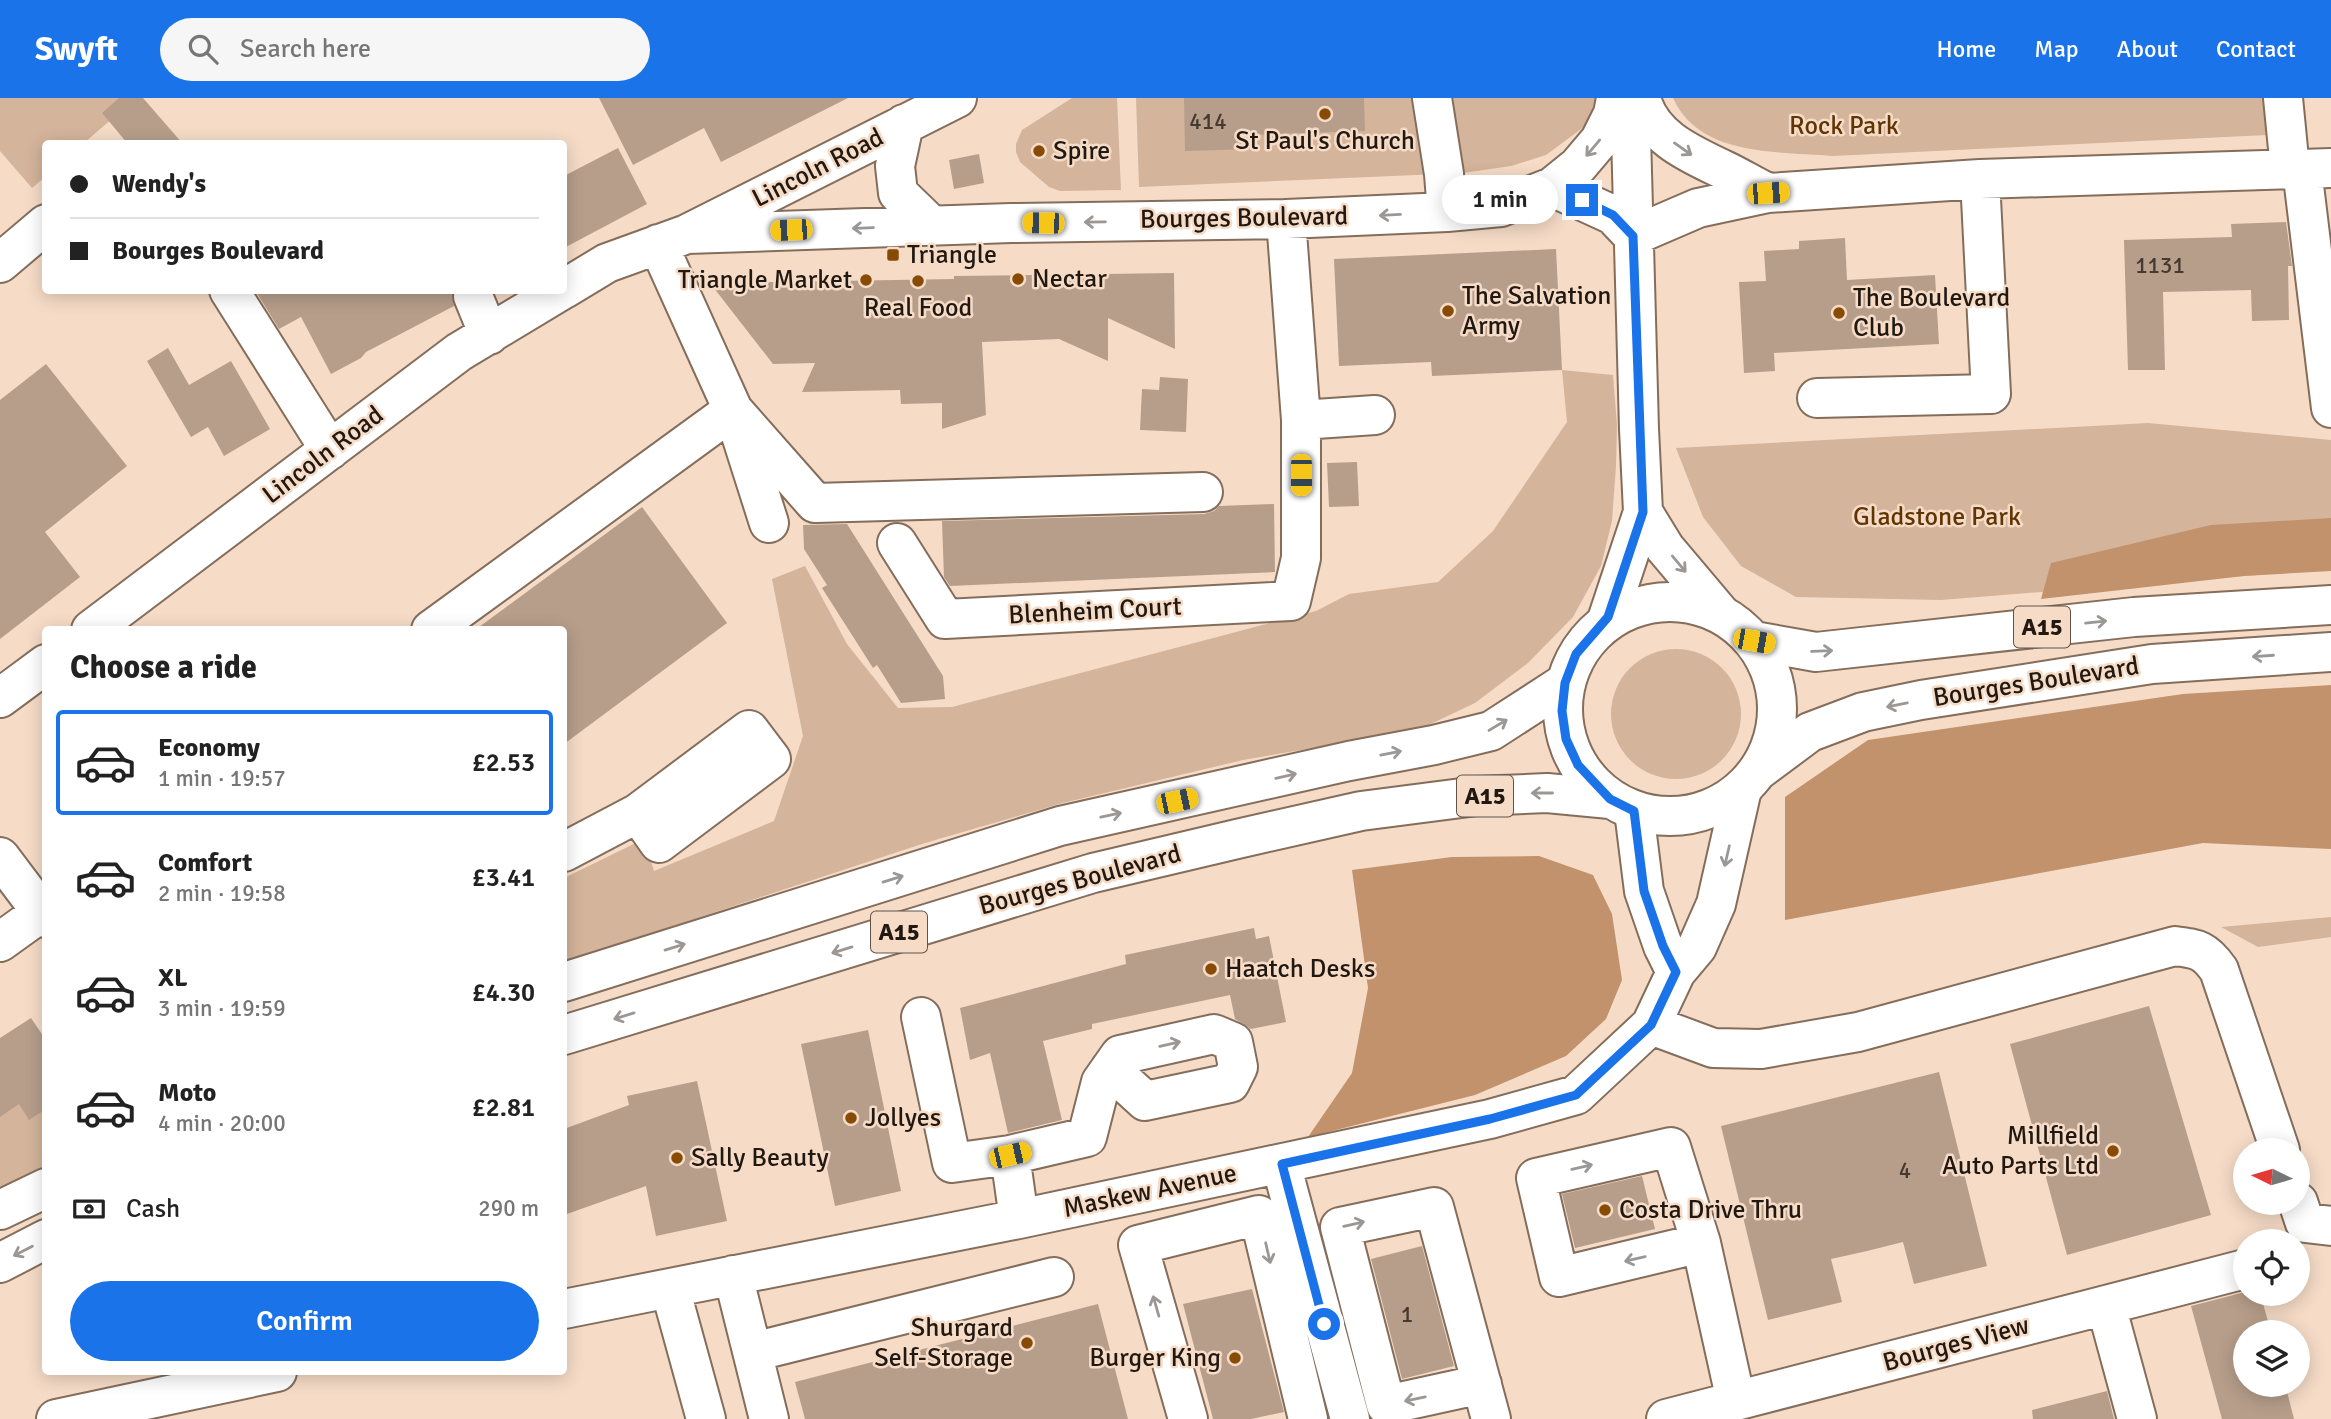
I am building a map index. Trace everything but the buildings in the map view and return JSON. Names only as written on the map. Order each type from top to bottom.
[{"type":"street","name":"Lincoln Road","points":[[567,288],[607,263],[673,239],[908,111],[957,98]]},
{"type":"street","points":[[1432,98],[1447,212]]},
{"type":"street","name":"Bourges Boulevard","points":[[673,239],[932,225],[1286,219],[1447,212],[1501,206],[1552,187],[1578,166],[1600,140],[1613,114],[1616,98]]},
{"type":"street","points":[[1630,98],[1643,512],[1608,617],[1576,654],[1565,683],[1562,711],[1566,739],[1578,765],[1622,805],[1664,817],[1693,814],[1722,804],[1750,780],[1774,739],[1778,705],[1771,671],[1754,641],[1738,625],[1719,612],[1665,548],[1643,512]]},
{"type":"street","points":[[1641,98],[1643,107],[1661,134],[1692,155],[1768,193]]},
{"type":"street","points":[[2283,98],[2308,169],[2331,408]]},
{"type":"street","points":[[908,111],[895,166],[898,193],[932,225]]},
{"type":"street","points":[[607,263],[671,217],[908,111]]},
{"type":"street","points":[[1633,236],[1698,208],[1768,193],[1980,179],[2308,169]]},
{"type":"street","points":[[1817,398],[1991,394],[1980,179]]},
{"type":"street","points":[[1552,187],[1613,215],[1633,236]]},
{"type":"street","points":[[1286,219],[1301,420],[1375,415]]},
{"type":"street","points":[[0,262],[42,227]]},
{"type":"street","points":[[673,239],[733,411],[768,523]]},
{"type":"street","points":[[232,294],[330,450]]},
{"type":"street","name":"Lincoln Road","points":[[96,626],[459,352],[556,294]]},
{"type":"street","points":[[473,296],[489,335]]},
{"type":"street","points":[[437,626],[733,411]]},
{"type":"street","points":[[733,411],[816,503],[1203,492]]},
{"type":"street","name":"Blenheim Court","points":[[897,543],[945,619],[1291,601],[1301,558],[1301,420]]},
{"type":"street","points":[[1608,617],[1654,602],[1687,602],[1719,612]]},
{"type":"street","name":"Bourges Boulevard","points":[[1754,641],[1816,652],[2134,617],[2331,605]]},
{"type":"street","name":"Bourges Boulevard","points":[[1750,780],[1810,732],[1863,712],[1920,700],[2152,664],[2331,652]]},
{"type":"street","points":[[0,698],[42,667]]},
{"type":"street","name":"Bourges Boulevard","points":[[567,981],[1060,827],[1491,731],[1565,683]]},
{"type":"street","name":"Maskew Avenue","points":[[567,1308],[1282,1164],[1490,1119],[1576,1095],[1651,1025],[1676,972],[1697,947],[1716,905],[1750,780]]},
{"type":"street","name":"Bourges Boulevard","points":[[567,1034],[1093,873],[1361,811],[1491,795],[1547,793],[1622,805]]},
{"type":"street","points":[[1622,805],[1644,891],[1663,946],[1676,972]]},
{"type":"street","points":[[567,850],[638,813]]},
{"type":"street","points":[[0,857],[42,910]]},
{"type":"street","points":[[0,942],[42,914]]},
{"type":"street","points":[[1651,1025],[1713,1048],[1761,1049],[1858,1032],[2175,946],[2193,948],[2209,956],[2219,970],[2276,1138]]},
{"type":"street","points":[[921,1017],[952,1163],[1010,1155],[1087,1137],[1101,1082],[1110,1069]]},
{"type":"street","points":[[1701,1243],[1559,1277],[1536,1178],[1671,1147],[1701,1243],[1736,1401]]},
{"type":"street","points":[[1010,1155],[1018,1219]]},
{"type":"street","points":[[1282,1164],[1350,1419]]},
{"type":"street","points":[[0,1210],[42,1190]]},
{"type":"street","points":[[1434,1207],[1486,1402],[1386,1405],[1340,1227],[1434,1207]]},
{"type":"street","points":[[1188,1419],[1138,1245],[1259,1215],[1308,1419]]},
{"type":"street","points":[[2302,1215],[2305,1223],[2331,1226]]},
{"type":"street","points":[[0,1263],[42,1241]]},
{"type":"street","name":"Bourges View","points":[[1666,1419],[2233,1272]]},
{"type":"street","points":[[733,1275],[769,1419]]},
{"type":"street","points":[[753,1352],[1054,1278]]},
{"type":"street","points":[[670,1288],[706,1419]]},
{"type":"street","points":[[2106,1305],[2137,1419]]},
{"type":"street","points":[[56,1419],[263,1375]]},
{"type":"green space","points":[[0,98],[136,98],[87,140],[42,140],[42,180],[32,188],[0,151]]},
{"type":"green space","points":[[1072,98],[1117,98],[1121,190],[1060,191],[1049,187],[1020,162],[1016,144],[1022,130]]},
{"type":"green space","points":[[1136,98],[1598,98],[1592,121],[1546,155],[1511,166],[1463,173],[1139,187]]},
{"type":"green space","name":"Rock Park","points":[[1673,98],[2262,98],[2267,135],[1833,156],[1743,148],[1722,141],[1702,132],[1685,118]]},
{"type":"green space","points":[[1562,370],[1613,375],[1617,425],[1616,466],[1612,521],[1601,566],[1573,617],[1528,663],[1475,703],[1418,730],[1243,760],[1063,803],[925,843],[567,961],[567,877],[644,839],[654,871],[774,821],[803,736],[772,579],[805,566],[847,644],[898,708],[952,707],[1316,611],[1349,594],[1438,582],[1493,531],[1567,422]]},
{"type":"green space","name":"Gladstone Park","points":[[2148,423],[2331,440],[2331,569],[1941,600],[1796,597],[1741,566],[1703,517],[1676,448]]},
{"type":"green space","points":[[1676,649],[1701,654],[1722,668],[1736,689],[1741,714],[1736,739],[1722,760],[1701,774],[1676,779],[1651,774],[1630,760],[1616,739],[1611,714],[1616,689],[1630,668],[1651,654]]},
{"type":"green space","points":[[2331,917],[2331,937],[2258,947],[2221,927]]},
{"type":"green space","points":[[28,1088],[42,1103],[42,1168],[0,1187],[0,1109]]},
{"type":"shaded area","points":[[2331,518],[2331,571],[2244,576],[2041,599],[2051,563],[2211,525]]},
{"type":"shaded area","points":[[2331,685],[2331,849],[2203,843],[1785,920],[1785,797],[1868,740],[2183,694]]},
{"type":"shaded area","points":[[1539,856],[1593,875],[1612,914],[1622,980],[1606,1019],[1566,1056],[1475,1095],[1308,1137],[1352,1073],[1368,988],[1352,870],[1452,857]]},
{"type":"place","name":"St Paul's Church","points":[[1325,114]]},
{"type":"place","name":"Spire","points":[[1039,151]]},
{"type":"place","name":"Triangle","points":[[893,255]]},
{"type":"place","name":"Nectar","points":[[1018,279]]},
{"type":"place","name":"Triangle Market","points":[[866,280]]},
{"type":"place","name":"Real Food","points":[[918,281]]},
{"type":"place","name":"The Salvation Army","points":[[1448,311]]},
{"type":"place","name":"The Boulevard Club","points":[[1839,313]]},
{"type":"place","name":"Haatch Desks","points":[[1211,969]]},
{"type":"place","name":"Jollyes","points":[[851,1118]]},
{"type":"place","name":"Millfield Auto Parts Ltd","points":[[2113,1151]]},
{"type":"place","name":"Sally Beauty","points":[[677,1158]]},
{"type":"place","name":"Costa Drive Thru","points":[[1605,1210]]},
{"type":"place","name":"Shurgard Self-Storage","points":[[1027,1343]]},
{"type":"place","name":"Burger King","points":[[1235,1358]]},
{"type":"route","points":[[1324,1324],[1282,1164],[1490,1119],[1576,1095],[1651,1025],[1676,972],[1663,946],[1644,891],[1634,811],[1610,799],[1578,765],[1566,739],[1562,711],[1565,683],[1576,654],[1608,617],[1643,512],[1633,236],[1613,215],[1582,200]]}]
